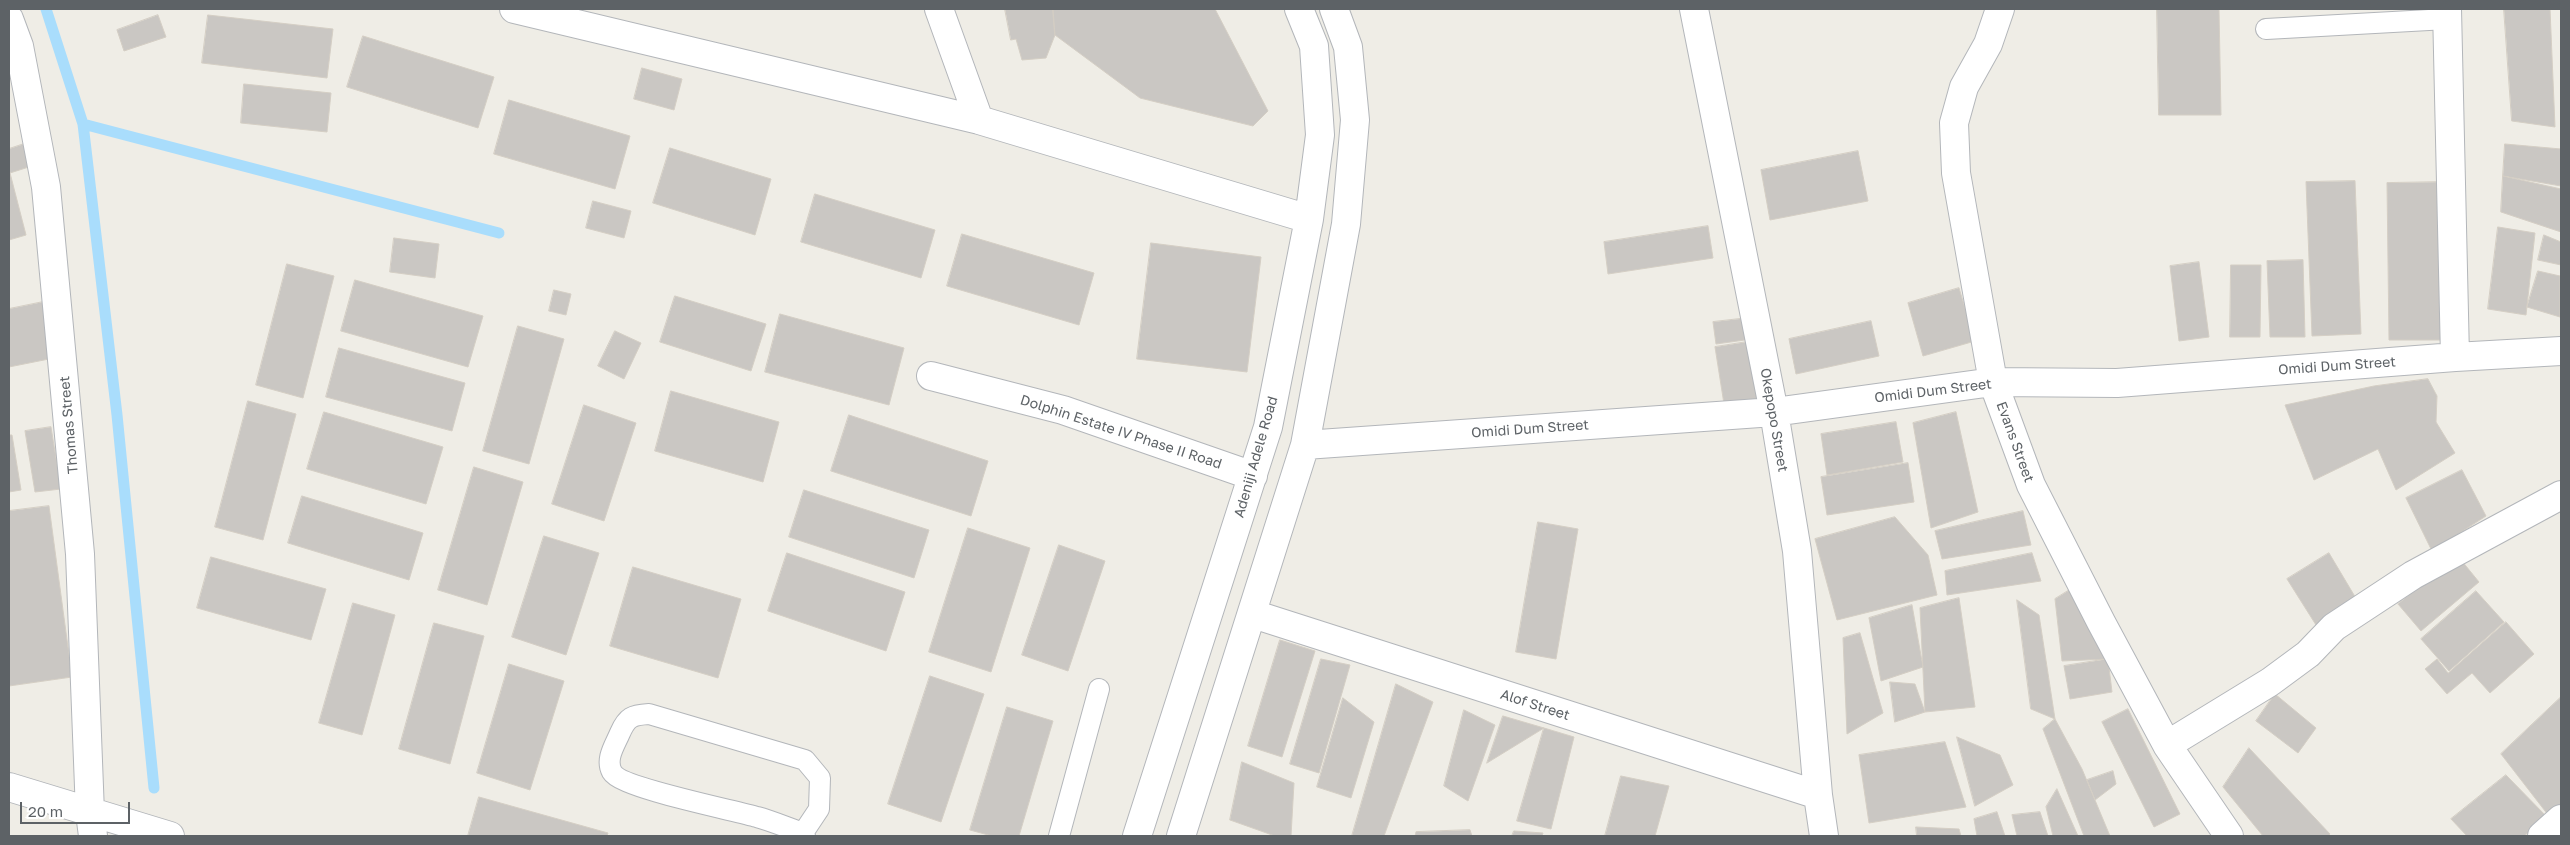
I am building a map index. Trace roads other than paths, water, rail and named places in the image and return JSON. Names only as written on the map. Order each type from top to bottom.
[{"type":"street","points":[[514,9],[979,120],[1308,219]]},
{"type":"street","points":[[939,9],[979,120]]},
{"type":"street","name":"Adeniji Adele Road","points":[[1137,836],[1254,476],[1268,427],[1308,219],[1320,135],[1314,46],[1299,9]]},
{"type":"street","points":[[1181,836],[1253,614],[1305,445],[1346,224],[1355,120],[1348,47],[1334,9]]},
{"type":"street","name":"Okepopo Street","points":[[1694,9],[1774,412],[1797,551],[1818,795],[1824,836]]},
{"type":"street","name":"Evans Street","points":[[2000,9],[1988,44],[1964,88],[1954,124],[1956,173],[1993,382],[2031,485],[2167,745],[2229,836]]},
{"type":"street","points":[[2447,14],[2455,356]]},
{"type":"street","name":"Thomas Street","points":[[9,19],[19,46],[46,187],[80,554],[98,823]]},
{"type":"street","name":"Omidi Dum Street","points":[[1305,445],[1774,412],[1993,382],[2117,383],[2455,356],[2561,351]]},
{"type":"street","name":"Dolphin Estate IV Phase II Road","points":[[931,376],[1063,410],[1254,476]]},
{"type":"street","points":[[2167,745],[2270,682],[2308,654],[2334,627],[2413,575],[2561,494]]},
{"type":"street","name":"Alof Street","points":[[1253,614],[1818,795]]},
{"type":"street","points":[[9,787],[98,823],[159,833]]},
{"type":"street","points":[[2542,836],[2561,819]]},
{"type":"lane","points":[[2266,29],[2447,14]]},
{"type":"lane","points":[[1059,836],[1100,689]]},
{"type":"lane","points":[[649,714],[805,760],[820,778],[819,809],[804,835],[758,817],[644,788],[617,777],[612,771],[609,760],[625,722],[632,716],[649,714]]},
{"type":"waterway","points":[[46,9],[83,124],[117,415],[154,788]]},
{"type":"waterway","points":[[83,124],[499,233]]}]
